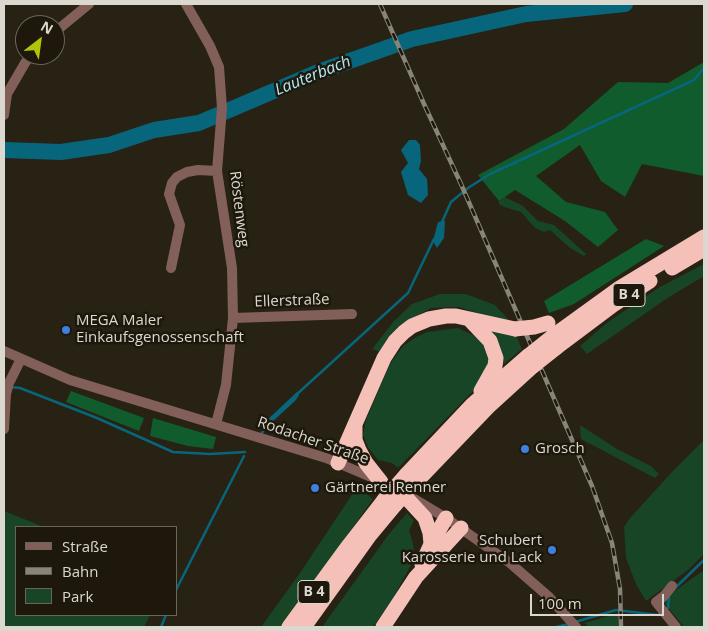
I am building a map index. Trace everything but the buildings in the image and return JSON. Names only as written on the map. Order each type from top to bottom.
[{"type":"highway","name":"B 4","points":[[412,478],[488,407],[553,335],[618,289],[704,237]]},
{"type":"highway","name":"B 4","points":[[553,335],[613,305],[704,249]]},
{"type":"highway","points":[[338,463],[384,358],[395,341],[412,326],[429,319],[456,316],[515,329],[534,327],[553,335]]},
{"type":"highway","points":[[470,320],[490,341],[496,358],[495,366],[488,380],[472,405]]},
{"type":"highway","name":"B 4","points":[[289,627],[349,544],[394,499],[472,405],[530,361]]},
{"type":"highway","points":[[355,427],[355,440],[359,450],[366,464],[381,482]]},
{"type":"highway","name":"B 4","points":[[304,627],[394,499]]},
{"type":"highway","points":[[394,499],[426,518],[431,544]]},
{"type":"highway","points":[[383,627],[416,577],[431,544],[446,518]]},
{"type":"highway","points":[[416,577],[461,528]]},
{"type":"highway","points":[[309,627],[330,591]]},
{"type":"street","points":[[65,24],[89,4]]},
{"type":"street","name":"Röstenweg","points":[[186,4],[210,46],[219,67],[222,112],[217,171],[232,268],[234,318],[226,385],[216,424]]},
{"type":"street","points":[[4,115],[6,93],[24,65]]},
{"type":"street","points":[[171,268],[180,224],[169,194],[172,183],[177,177],[187,172],[198,170],[217,171]]},
{"type":"street","name":"Ellerstraße","points":[[234,318],[352,314]]},
{"type":"street","name":"Rodacher Straße","points":[[4,351],[70,380],[265,439],[338,463],[381,482],[394,499],[446,518],[510,563],[543,592],[572,624]]},
{"type":"street","points":[[4,429],[7,390],[21,359]]},
{"type":"street","points":[[672,586],[656,602],[676,627]]},
{"type":"green space","points":[[704,62],[704,176],[642,164],[625,197],[601,181],[580,145],[536,176],[566,202],[605,212],[618,230],[598,247],[565,221],[515,190],[499,201],[478,175],[564,129],[618,82],[668,83]]},
{"type":"green space","points":[[505,197],[523,206],[538,221],[554,225],[586,254],[584,256],[570,248],[550,230],[544,232],[535,228],[521,212],[499,204],[499,201]]},
{"type":"green space","points":[[646,239],[664,246],[574,304],[549,313],[544,301]]},
{"type":"green space","points":[[704,264],[704,276],[666,299],[587,354],[580,346],[608,322],[660,287]]},
{"type":"green space","points":[[440,294],[466,294],[495,305],[509,320],[493,318],[459,307],[431,308],[399,326],[389,336],[380,352],[372,349],[394,321],[412,304]]},
{"type":"green space","points":[[458,328],[481,339],[492,357],[475,389],[398,468],[392,463],[378,460],[368,447],[363,435],[366,420],[390,364],[403,346],[416,337],[427,332]]},
{"type":"green space","points":[[490,330],[515,333],[522,349],[499,368]]},
{"type":"green space","points":[[71,391],[144,418],[139,431],[66,402]]},
{"type":"green space","points":[[153,418],[216,437],[213,449],[188,446],[150,436]]},
{"type":"green space","points":[[580,425],[617,449],[651,466],[659,474],[655,478],[581,439]]},
{"type":"green space","points":[[704,440],[704,554],[688,570],[646,601],[636,584],[626,558],[624,527],[672,472]]},
{"type":"green space","points":[[357,487],[373,499],[282,627],[261,627],[300,573]]},
{"type":"green space","points":[[4,511],[42,526],[15,526],[15,616],[150,616],[144,627],[4,627]]},
{"type":"green space","points":[[407,513],[414,521],[409,530],[414,555],[410,561],[411,565],[393,598],[373,627],[322,627],[389,534]]},
{"type":"green space","points":[[704,570],[704,627],[684,627],[662,600]]},
{"type":"green space","points":[[618,613],[618,627],[588,627],[585,623]]},
{"type":"water","points":[[409,140],[416,140],[420,145],[421,161],[419,169],[427,179],[428,195],[421,203],[408,195],[401,172],[408,163],[401,150]]},
{"type":"water","points":[[445,221],[444,238],[437,248],[433,241],[438,222]]},
{"type":"water","points":[[297,392],[299,395],[296,400],[270,424],[265,422]]},
{"type":"waterway","name":"Lauterbach","points":[[4,150],[61,152],[109,145],[154,130],[199,123],[318,72],[412,39],[526,14],[625,4]]},
{"type":"waterway","points":[[441,224],[451,202],[490,174],[694,80],[704,68]]},
{"type":"waterway","points":[[296,395],[408,293],[434,239]]},
{"type":"waterway","points":[[11,387],[20,388],[97,418],[173,452],[210,454],[245,452]]},
{"type":"waterway","points":[[261,434],[270,423]]},
{"type":"waterway","points":[[178,586],[244,456]]},
{"type":"waterway","points":[[675,588],[704,560]]},
{"type":"waterway","points":[[666,609],[668,608],[669,596]]},
{"type":"waterway","points":[[575,622],[616,610],[658,615],[662,612]]},
{"type":"waterway","points":[[161,627],[166,616]]},
{"type":"waterway","points":[[556,627],[569,624]]},
{"type":"railway","points":[[380,4],[461,184],[592,486],[612,543],[620,589],[621,627]]},
{"type":"place","name":"MEGA Maler Einkaufsgenossenschaft","points":[[66,330]]},
{"type":"place","name":"Grosch","points":[[525,449]]},
{"type":"place","name":"Gärtnerei Renner","points":[[315,488]]},
{"type":"place","name":"Schubert Karosserie und Lack","points":[[552,550]]}]
